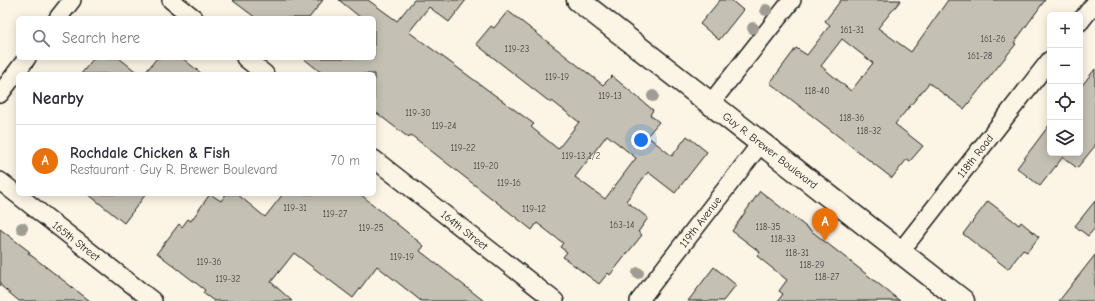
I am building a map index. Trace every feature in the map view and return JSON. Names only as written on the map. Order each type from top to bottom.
[{"type":"main road","name":"Guy R. Brewer Boulevard","points":[[578,0],[963,301]]},
{"type":"street","points":[[60,16],[72,0]]},
{"type":"street","points":[[171,0],[191,16]]},
{"type":"street","points":[[710,104],[792,0]]},
{"type":"street","points":[[1083,18],[1095,2]]},
{"type":"street","points":[[17,72],[26,60]]},
{"type":"street","points":[[248,60],[262,72]]},
{"type":"street","name":"118th Road","points":[[900,252],[1047,64]]},
{"type":"street","points":[[0,94],[16,73]]},
{"type":"street","name":"119th Avenue","points":[[638,301],[761,143]]},
{"type":"street","name":"164th Street","points":[[376,161],[555,301]]},
{"type":"street","name":"165th Street","points":[[0,181],[16,194]]},
{"type":"street","name":"165th Street","points":[[19,196],[153,301]]},
{"type":"building","points":[[232,0],[323,0],[311,16],[253,16]]},
{"type":"building","points":[[339,0],[368,0],[397,21],[414,0],[466,0],[449,22],[429,7],[409,32],[534,124],[531,127],[558,149],[579,122],[552,101],[551,103],[476,44],[491,26],[494,28],[508,11],[603,85],[612,76],[653,110],[650,115],[659,122],[647,136],[672,156],[687,136],[707,152],[675,193],[648,172],[626,201],[648,218],[638,232],[642,235],[610,275],[608,273],[599,284],[563,257],[567,252],[560,247],[563,243],[537,223],[532,230],[411,135],[409,138],[376,113],[376,72],[320,72],[306,60],[376,60],[376,16],[359,16]],"holes":[[[607,135],[636,158],[605,199],[575,177]]]},
{"type":"building","points":[[720,0],[731,0],[743,10],[719,40],[700,24]]},
{"type":"building","points":[[841,0],[901,0],[878,28],[911,52],[948,0],[1045,0],[1014,43],[1016,44],[964,109],[929,83],[895,124],[923,146],[910,161],[907,159],[892,178],[770,83],[796,48],[807,55],[830,25],[825,21]],"holes":[[[842,39],[873,63],[851,91],[821,66]]]},
{"type":"building","points":[[92,60],[122,60],[136,72],[83,72]]},
{"type":"building","points":[[155,60],[184,60],[200,72],[146,72]]},
{"type":"building","points":[[1095,69],[1095,146],[1077,168],[1063,157],[1040,186],[1017,168],[1047,128],[1047,156],[1083,156],[1083,84]]},
{"type":"building","points":[[760,191],[900,301],[778,301],[783,294],[779,291],[787,280],[757,256],[760,252],[732,231]]},
{"type":"building","points":[[90,196],[144,196],[124,223]]},
{"type":"building","points":[[209,196],[213,196],[221,201],[225,196],[239,196],[265,217],[281,196],[362,196],[424,246],[420,251],[484,301],[421,301],[377,266],[353,298],[294,253],[271,282],[292,301],[214,301],[203,293],[205,290],[157,253],[179,224],[182,227],[188,219],[191,221]]},
{"type":"building","points":[[988,201],[1019,225],[1021,222],[1039,237],[1027,252],[1023,250],[1008,269],[963,234]]},
{"type":"building","points":[[1095,201],[1095,228],[1088,236],[1075,226]]},
{"type":"building","points":[[0,229],[30,252],[28,253],[90,301],[19,301],[0,285]]},
{"type":"building","points":[[1095,255],[1095,301],[1059,301],[1073,283]]},
{"type":"building","points":[[714,267],[736,285],[723,301],[688,301]]},
{"type":"place","name":"Rochdale Chicken & Fish","points":[[825,241]]}]
